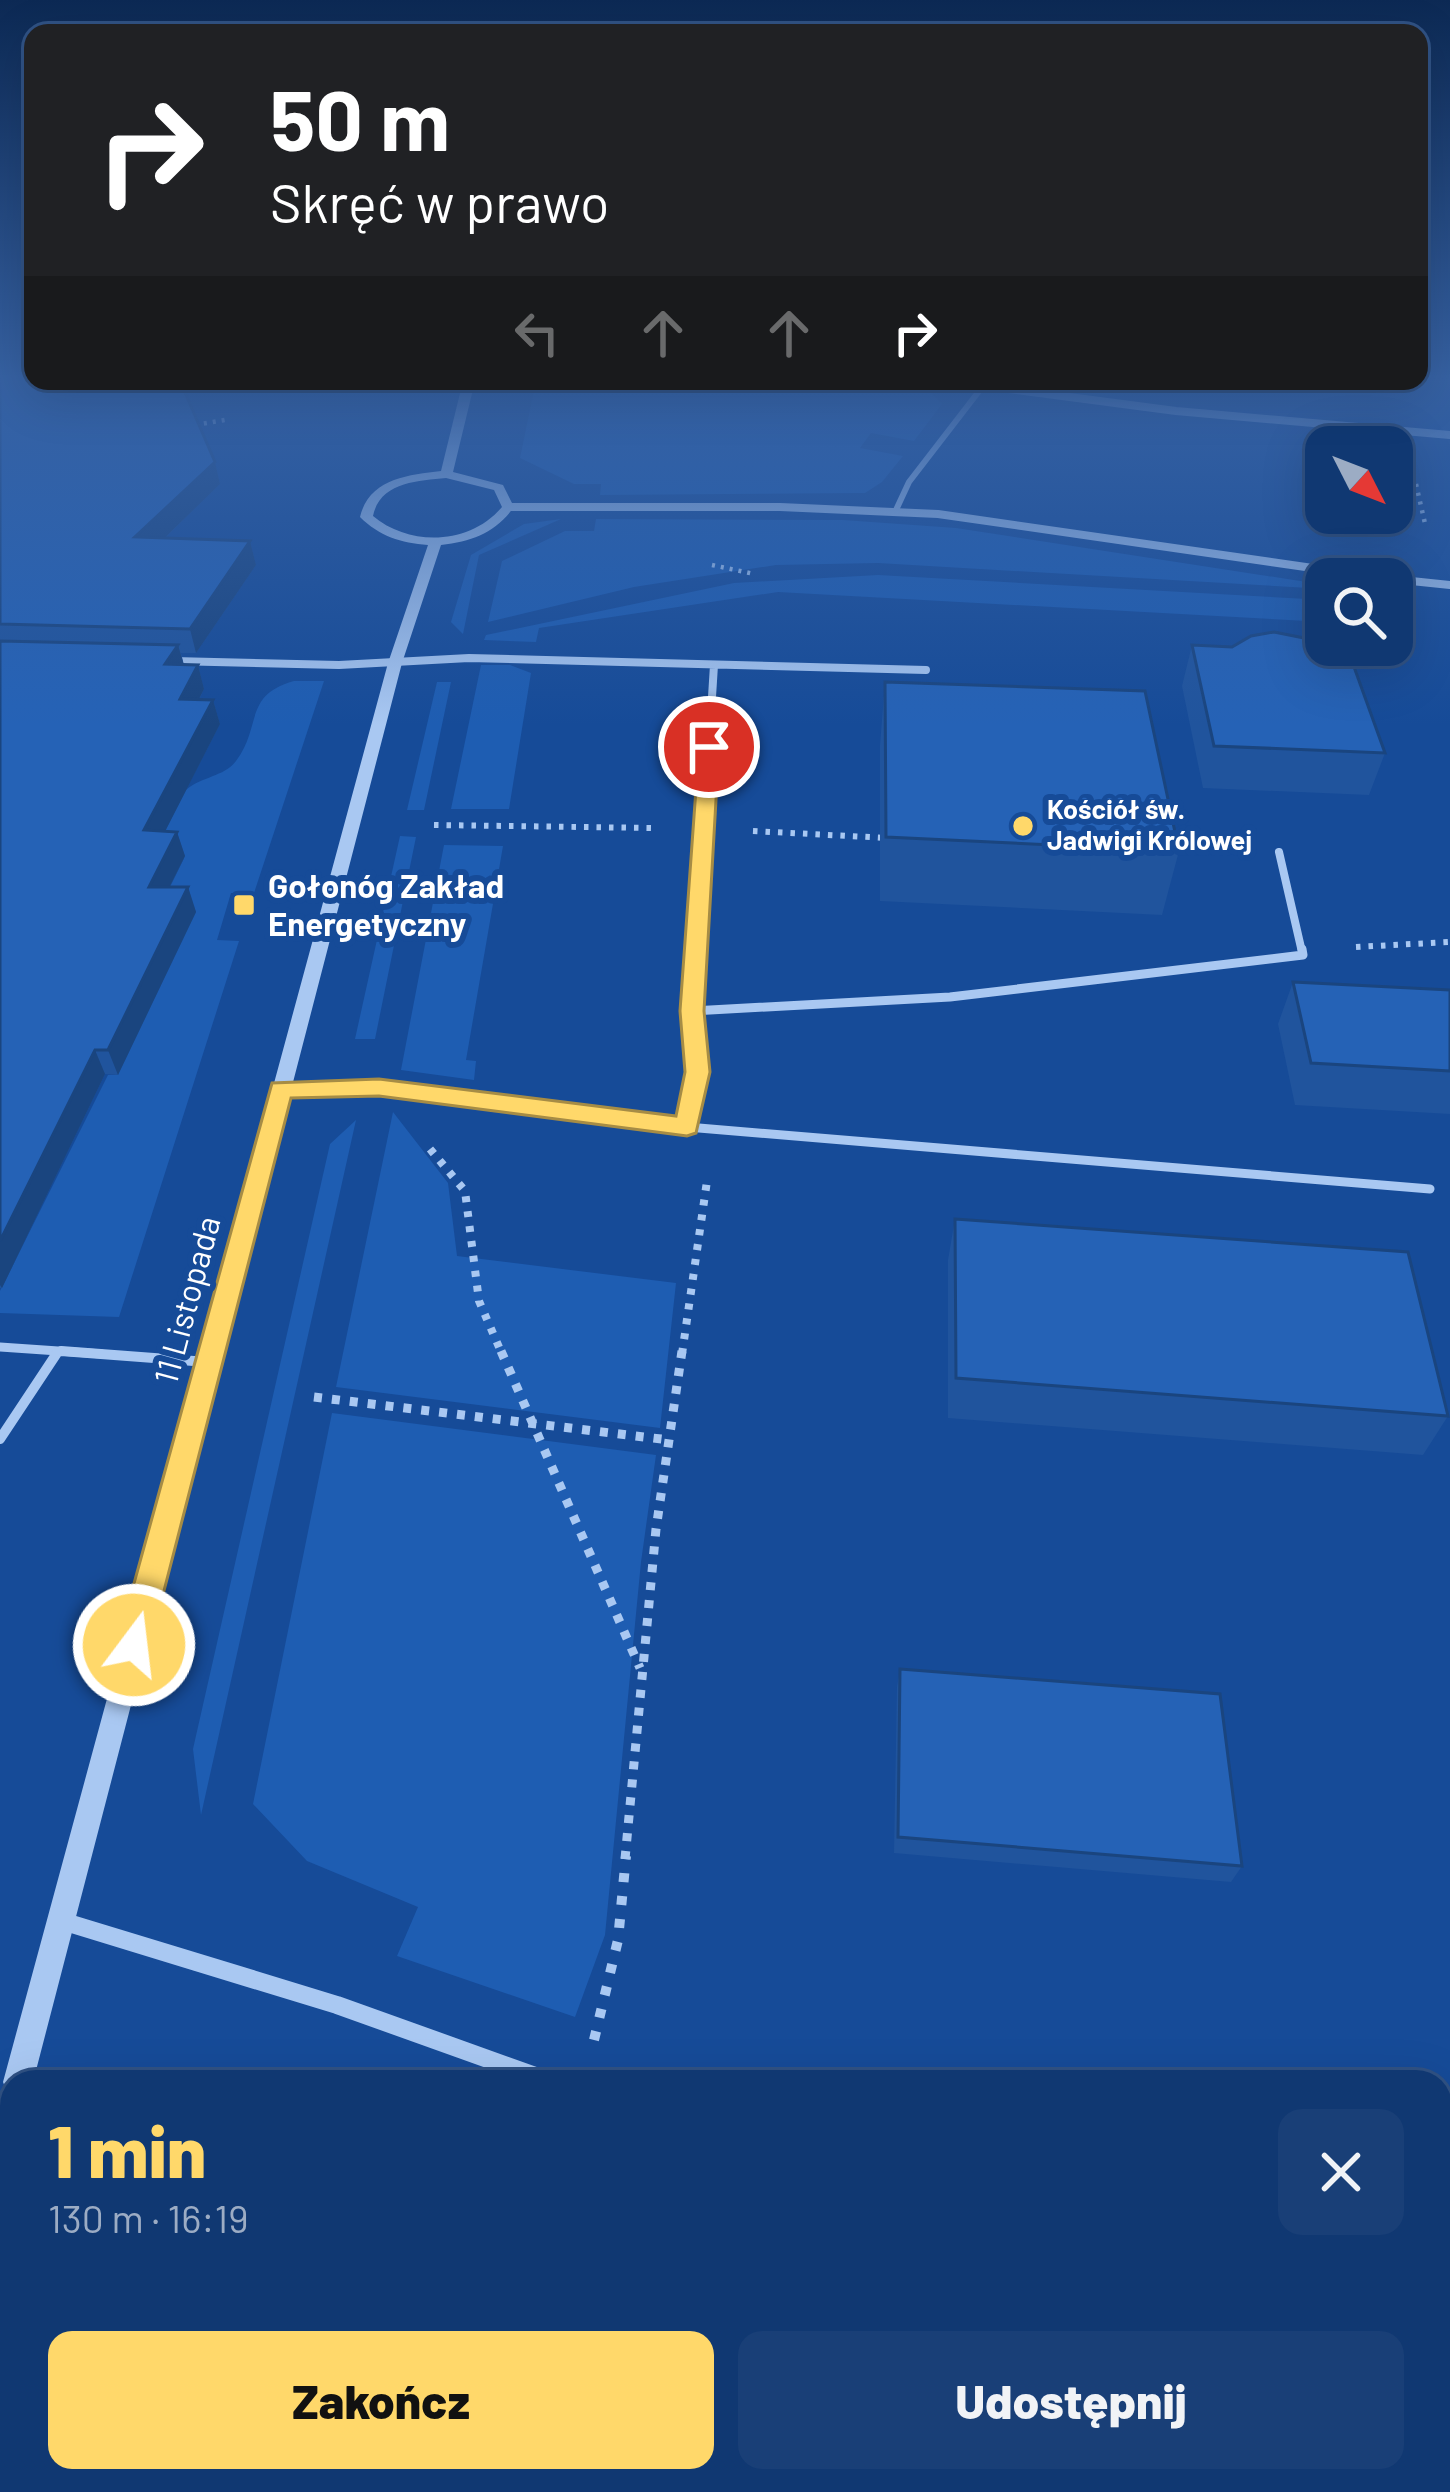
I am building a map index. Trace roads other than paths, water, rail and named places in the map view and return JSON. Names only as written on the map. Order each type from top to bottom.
[{"type":"street","points":[[379,492],[367,506],[366,517],[375,527],[412,539],[477,532],[503,516],[508,507]]},
{"type":"street","points":[[501,492],[508,507]]},
{"type":"street","points":[[508,507],[896,510],[1305,567]]},
{"type":"street","name":"11 Listopada","points":[[21,2070],[395,663],[436,540]]},
{"type":"street","points":[[1413,581],[1450,585]]},
{"type":"street","points":[[60,1920],[337,2005],[518,2070]]},
{"type":"lane","points":[[896,510],[904,492]]},
{"type":"lane","points":[[158,660],[395,663],[469,658],[926,670]]},
{"type":"lane","points":[[687,1127],[698,1072],[692,1011],[714,665]]},
{"type":"lane","points":[[692,1011],[950,997],[1303,955],[1279,851]]},
{"type":"lane","points":[[280,1090],[379,1088],[687,1127],[1430,1189]]},
{"type":"lane","points":[[0,1347],[207,1362]]},
{"type":"lane","points":[[0,1439],[57,1353]]},
{"type":"place","name":"Kościół św. Jadwigi Królowej","points":[[1023,826]]},
{"type":"place","name":"Gołonóg Zakład Energetyczny","points":[[244,905]]}]
